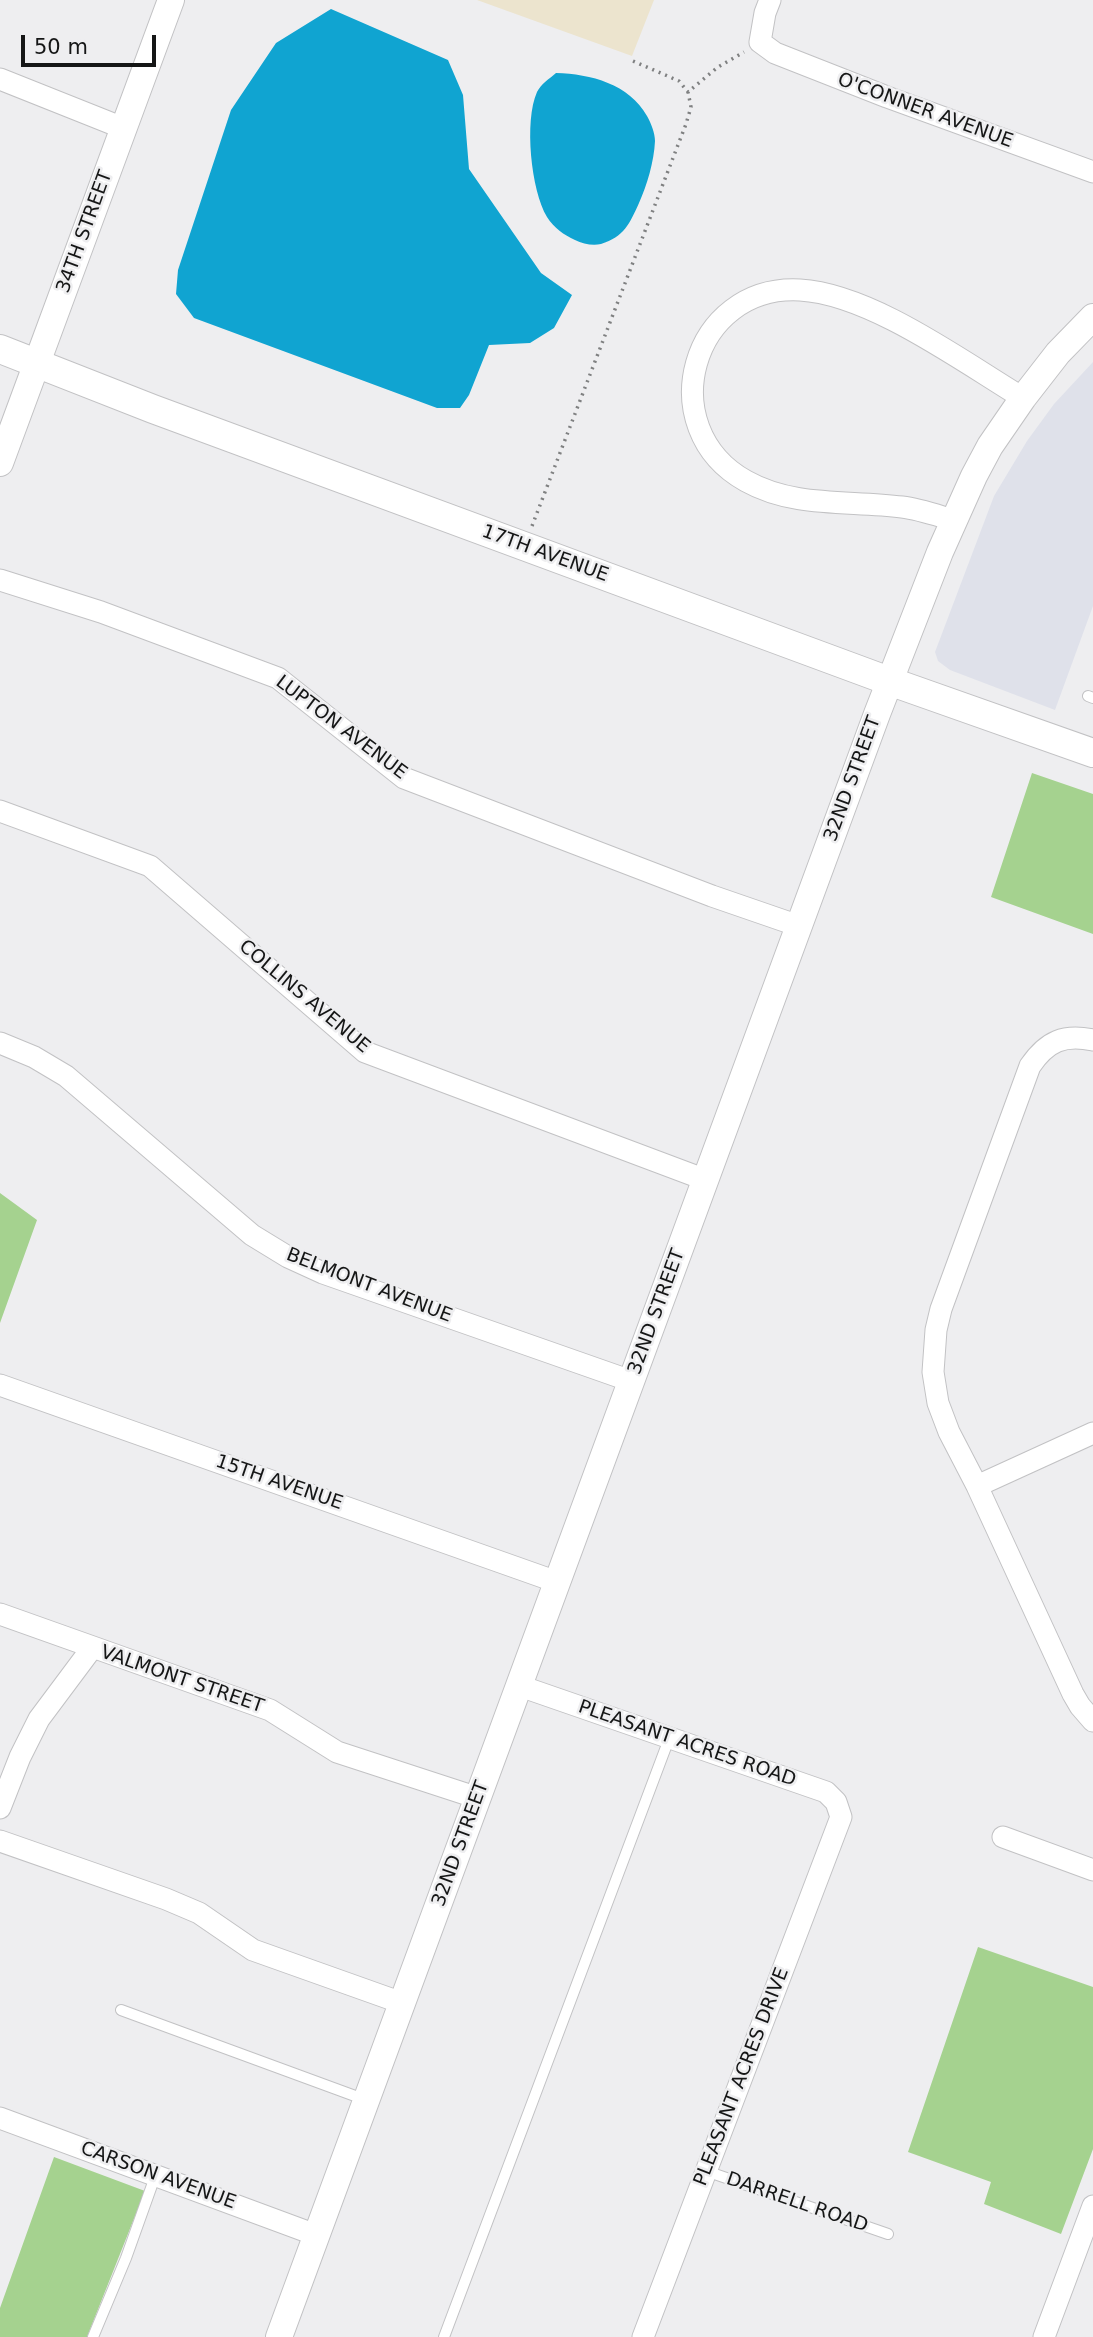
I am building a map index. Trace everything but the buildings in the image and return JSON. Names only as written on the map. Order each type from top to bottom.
[{"type":"main road","name":"17TH AVENUE","points":[[0,349],[153,409],[889,681],[1093,753]]},
{"type":"street","name":"34TH STREET","points":[[0,463],[170,0]]},
{"type":"street","points":[[760,42],[770,0]]},
{"type":"street","name":"O'CONNER AVENUE","points":[[760,42],[788,59],[1093,172]]},
{"type":"street","points":[[0,79],[123,128]]},
{"type":"street","points":[[953,520],[899,506],[804,500],[759,487],[728,470],[699,431],[692,399],[694,369],[705,340],[727,315],[753,297],[785,290],[819,293],[881,314],[1023,398]]},
{"type":"street","name":"32ND STREET","points":[[279,2337],[889,681],[953,520],[990,446],[1023,398],[1058,353],[1093,317]]},
{"type":"street","name":"LUPTON AVENUE","points":[[0,580],[101,612],[278,678],[404,778],[712,896],[799,926]]},
{"type":"street","name":"COLLINS AVENUE","points":[[0,811],[150,866],[365,1052],[706,1180]]},
{"type":"street","points":[[1093,1040],[1077,1037],[1055,1042],[1039,1054],[1030,1066],[941,1309],[933,1354],[938,1403],[949,1432],[977,1486],[1073,1694],[1093,1721]]},
{"type":"street","name":"BELMONT AVENUE","points":[[0,1043],[34,1057],[66,1076],[252,1235],[288,1257],[323,1273],[631,1381]]},
{"type":"street","name":"15TH AVENUE","points":[[0,1385],[557,1582]]},
{"type":"street","points":[[977,1486],[1093,1433]]},
{"type":"street","name":"VALMONT STREET","points":[[0,1614],[270,1710],[337,1752],[478,1798]]},
{"type":"street","points":[[0,1808],[20,1757],[39,1719],[92,1648]]},
{"type":"street","name":"PLEASANT ACRES ROAD","points":[[520,1686],[825,1792],[836,1802],[841,1817]]},
{"type":"street","name":"PLEASANT ACRES DRIVE","points":[[643,2337],[841,1817]]},
{"type":"street","points":[[1003,1837],[1093,1870]]},
{"type":"street","points":[[0,1840],[166,1899],[199,1913],[253,1950],[402,2003]]},
{"type":"street","name":"CARSON AVENUE","points":[[0,2118],[316,2235]]},
{"type":"street","points":[[1044,2337],[1093,2206]]},
{"type":"lane","points":[[444,2337],[669,1739]]},
{"type":"lane","points":[[121,2011],[366,2100]]},
{"type":"lane","name":"DARRELL ROAD","points":[[706,2171],[888,2235]]},
{"type":"lane","points":[[93,2337],[156,2174]]},
{"type":"path","points":[[688,92],[718,67],[760,42]]},
{"type":"path","points":[[524,546],[691,107],[688,92],[680,81],[633,61]]},
{"type":"shaded area","points":[[477,0],[654,0],[632,56]]},
{"type":"shaded area","points":[[1093,362],[1093,606],[1055,710],[950,670],[938,661],[935,652],[994,496],[1027,441],[1054,404]]},
{"type":"green space","points":[[1032,773],[1093,794],[1093,934],[991,897]]},
{"type":"green space","points":[[0,1193],[37,1220],[0,1323]]},
{"type":"green space","points":[[978,1947],[1093,1987],[1093,2149],[1061,2234],[984,2204],[991,2182],[908,2152]]},
{"type":"green space","points":[[54,2157],[145,2191],[87,2337],[0,2337],[0,2308]]},
{"type":"water","points":[[331,9],[448,60],[463,95],[469,169],[541,273],[572,295],[554,328],[530,343],[489,345],[469,395],[460,408],[437,408],[194,318],[176,294],[178,270],[231,110],[276,43]]},
{"type":"water","points":[[556,73],[595,79],[620,89],[639,105],[654,131],[652,165],[636,210],[621,233],[601,244],[581,243],[560,231],[547,217],[537,190],[530,137],[533,105],[539,89]]}]
